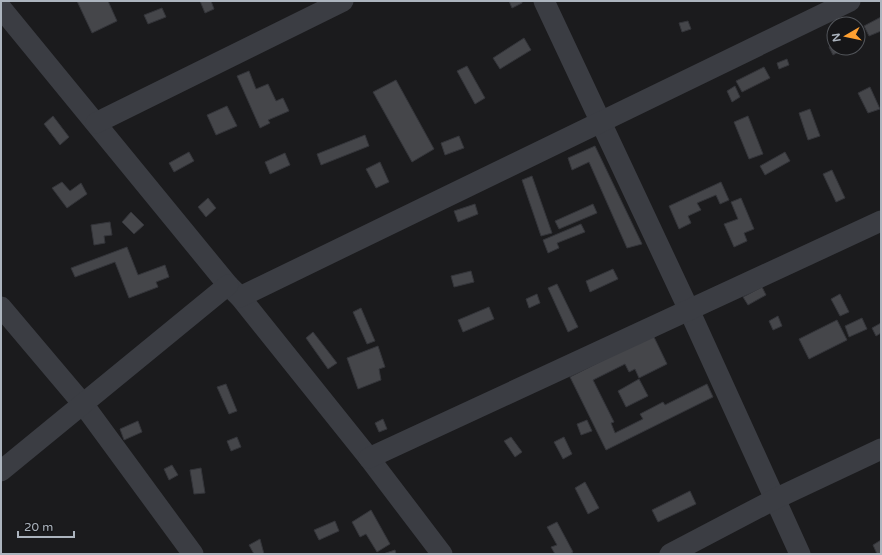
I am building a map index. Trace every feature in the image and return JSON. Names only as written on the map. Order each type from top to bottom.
[{"type":"street","points":[[96,123],[322,6],[343,1]]},
{"type":"street","points":[[544,1],[689,310],[800,554]]},
{"type":"street","points":[[1,471],[83,404],[234,291],[601,122],[850,1]]},
{"type":"street","points":[[1,8],[234,291],[369,458],[442,554]]},
{"type":"street","points":[[369,458],[881,222]]},
{"type":"street","points":[[1,307],[83,404],[192,554]]},
{"type":"street","points":[[670,554],[775,499],[881,448]]},
{"type":"building","points":[[77,1],[108,1],[117,21],[92,33]]},
{"type":"building","points":[[200,1],[211,1],[214,9],[205,13]]},
{"type":"building","points":[[509,1],[522,1],[522,3],[512,8]]},
{"type":"building","points":[[162,8],[166,17],[148,24],[144,15]]},
{"type":"building","points":[[881,17],[881,31],[869,36],[866,30],[866,25]]},
{"type":"building","points":[[688,21],[691,29],[682,32],[679,23]]},
{"type":"building","points":[[524,38],[531,50],[500,69],[493,58]]},
{"type":"building","points":[[787,59],[789,65],[779,69],[777,63]]},
{"type":"building","points":[[467,66],[485,98],[475,104],[457,71]]},
{"type":"building","points":[[764,67],[770,78],[742,92],[736,81]]},
{"type":"building","points":[[249,71],[256,89],[268,84],[276,101],[283,98],[289,111],[268,120],[270,123],[260,128],[237,76]]},
{"type":"building","points":[[396,80],[434,149],[412,162],[373,92]]},
{"type":"building","points":[[735,86],[740,97],[732,102],[727,91]]},
{"type":"building","points":[[870,87],[880,109],[868,113],[858,93]]},
{"type":"building","points":[[227,106],[237,126],[216,135],[207,115]]},
{"type":"building","points":[[810,109],[820,136],[808,140],[799,113]]},
{"type":"building","points":[[53,116],[69,137],[60,145],[44,124]]},
{"type":"building","points":[[748,116],[763,154],[749,159],[734,122]]},
{"type":"building","points":[[365,135],[369,146],[321,165],[317,154]]},
{"type":"building","points":[[459,136],[464,148],[445,155],[441,143]]},
{"type":"building","points":[[595,146],[642,244],[627,248],[589,162],[572,170],[568,158]]},
{"type":"building","points":[[189,152],[194,161],[174,172],[169,163]]},
{"type":"building","points":[[785,152],[790,161],[765,175],[760,166]]},
{"type":"building","points":[[285,153],[290,165],[270,174],[265,162]]},
{"type":"building","points":[[380,162],[389,182],[376,188],[366,169]]},
{"type":"building","points":[[832,170],[845,198],[836,202],[823,174]]},
{"type":"building","points":[[532,176],[552,233],[541,236],[522,180]]},
{"type":"building","points":[[62,182],[70,191],[81,183],[87,194],[67,208],[52,188]]},
{"type":"building","points":[[721,182],[729,200],[720,204],[716,195],[697,203],[701,210],[688,216],[691,223],[679,229],[669,206]]},
{"type":"building","points":[[208,198],[216,208],[206,217],[198,207]]},
{"type":"building","points":[[741,198],[754,229],[744,233],[747,241],[734,247],[724,224],[738,219],[731,202]]},
{"type":"building","points":[[475,204],[478,214],[458,222],[454,211]]},
{"type":"building","points":[[593,204],[597,213],[559,229],[555,221]]},
{"type":"building","points":[[131,212],[144,225],[134,234],[122,222]]},
{"type":"building","points":[[110,222],[112,235],[104,236],[105,243],[94,245],[91,225]]},
{"type":"building","points":[[581,224],[585,232],[557,243],[559,248],[548,253],[543,240]]},
{"type":"building","points":[[127,247],[138,275],[165,265],[169,277],[156,282],[158,287],[129,298],[115,262],[75,277],[71,268]]},
{"type":"building","points":[[613,269],[618,279],[590,292],[586,281]]},
{"type":"building","points":[[471,271],[474,282],[454,287],[451,276]]},
{"type":"building","points":[[557,284],[578,327],[568,332],[548,288]]},
{"type":"building","points":[[762,287],[766,295],[748,305],[743,297]]},
{"type":"building","points":[[537,294],[540,303],[529,308],[526,299]]},
{"type":"building","points":[[840,294],[849,312],[840,316],[831,299]]},
{"type":"building","points":[[489,307],[494,319],[463,332],[458,320]]},
{"type":"building","points":[[361,308],[375,341],[367,344],[353,312]]},
{"type":"building","points":[[778,316],[782,326],[773,330],[769,321]]},
{"type":"building","points":[[862,318],[867,329],[849,337],[845,326]]},
{"type":"building","points":[[837,320],[847,340],[809,359],[799,339]]},
{"type":"building","points":[[881,323],[881,333],[876,336],[872,328]]},
{"type":"building","points":[[313,332],[337,363],[328,369],[306,338]]},
{"type":"building","points":[[653,335],[667,364],[639,378],[635,369],[629,372],[625,364],[593,380],[614,422],[611,423],[615,433],[643,419],[640,414],[663,402],[665,405],[707,384],[713,397],[606,450],[570,377]]},
{"type":"building","points":[[378,346],[385,367],[379,369],[381,380],[358,389],[347,358]]},
{"type":"building","points":[[639,379],[648,396],[626,407],[618,391]]},
{"type":"building","points":[[226,384],[237,411],[229,414],[217,387]]},
{"type":"building","points":[[383,419],[387,429],[379,432],[375,423]]},
{"type":"building","points":[[587,420],[592,431],[581,435],[577,424]]},
{"type":"building","points":[[138,421],[142,432],[124,440],[120,429]]},
{"type":"building","points":[[237,437],[241,447],[231,451],[227,441]]},
{"type":"building","points":[[511,437],[522,452],[515,457],[504,441]]},
{"type":"building","points":[[564,437],[572,454],[563,459],[554,442]]},
{"type":"building","points":[[172,465],[178,475],[169,480],[164,469]]},
{"type":"building","points":[[201,468],[205,493],[194,494],[190,470]]},
{"type":"building","points":[[585,482],[599,508],[588,514],[575,488]]},
{"type":"building","points":[[690,491],[696,504],[658,522],[652,510]]},
{"type":"building","points":[[371,510],[390,544],[377,552],[366,534],[360,537],[352,522]]},
{"type":"building","points":[[335,521],[339,531],[319,540],[314,530]]},
{"type":"building","points":[[557,522],[573,552],[570,554],[555,554],[551,547],[557,545],[547,527]]},
{"type":"building","points":[[260,539],[264,554],[254,554],[249,545]]},
{"type":"building","points":[[881,540],[881,554],[877,554],[873,545]]},
{"type":"building","points":[[395,550],[396,554],[383,554]]}]
